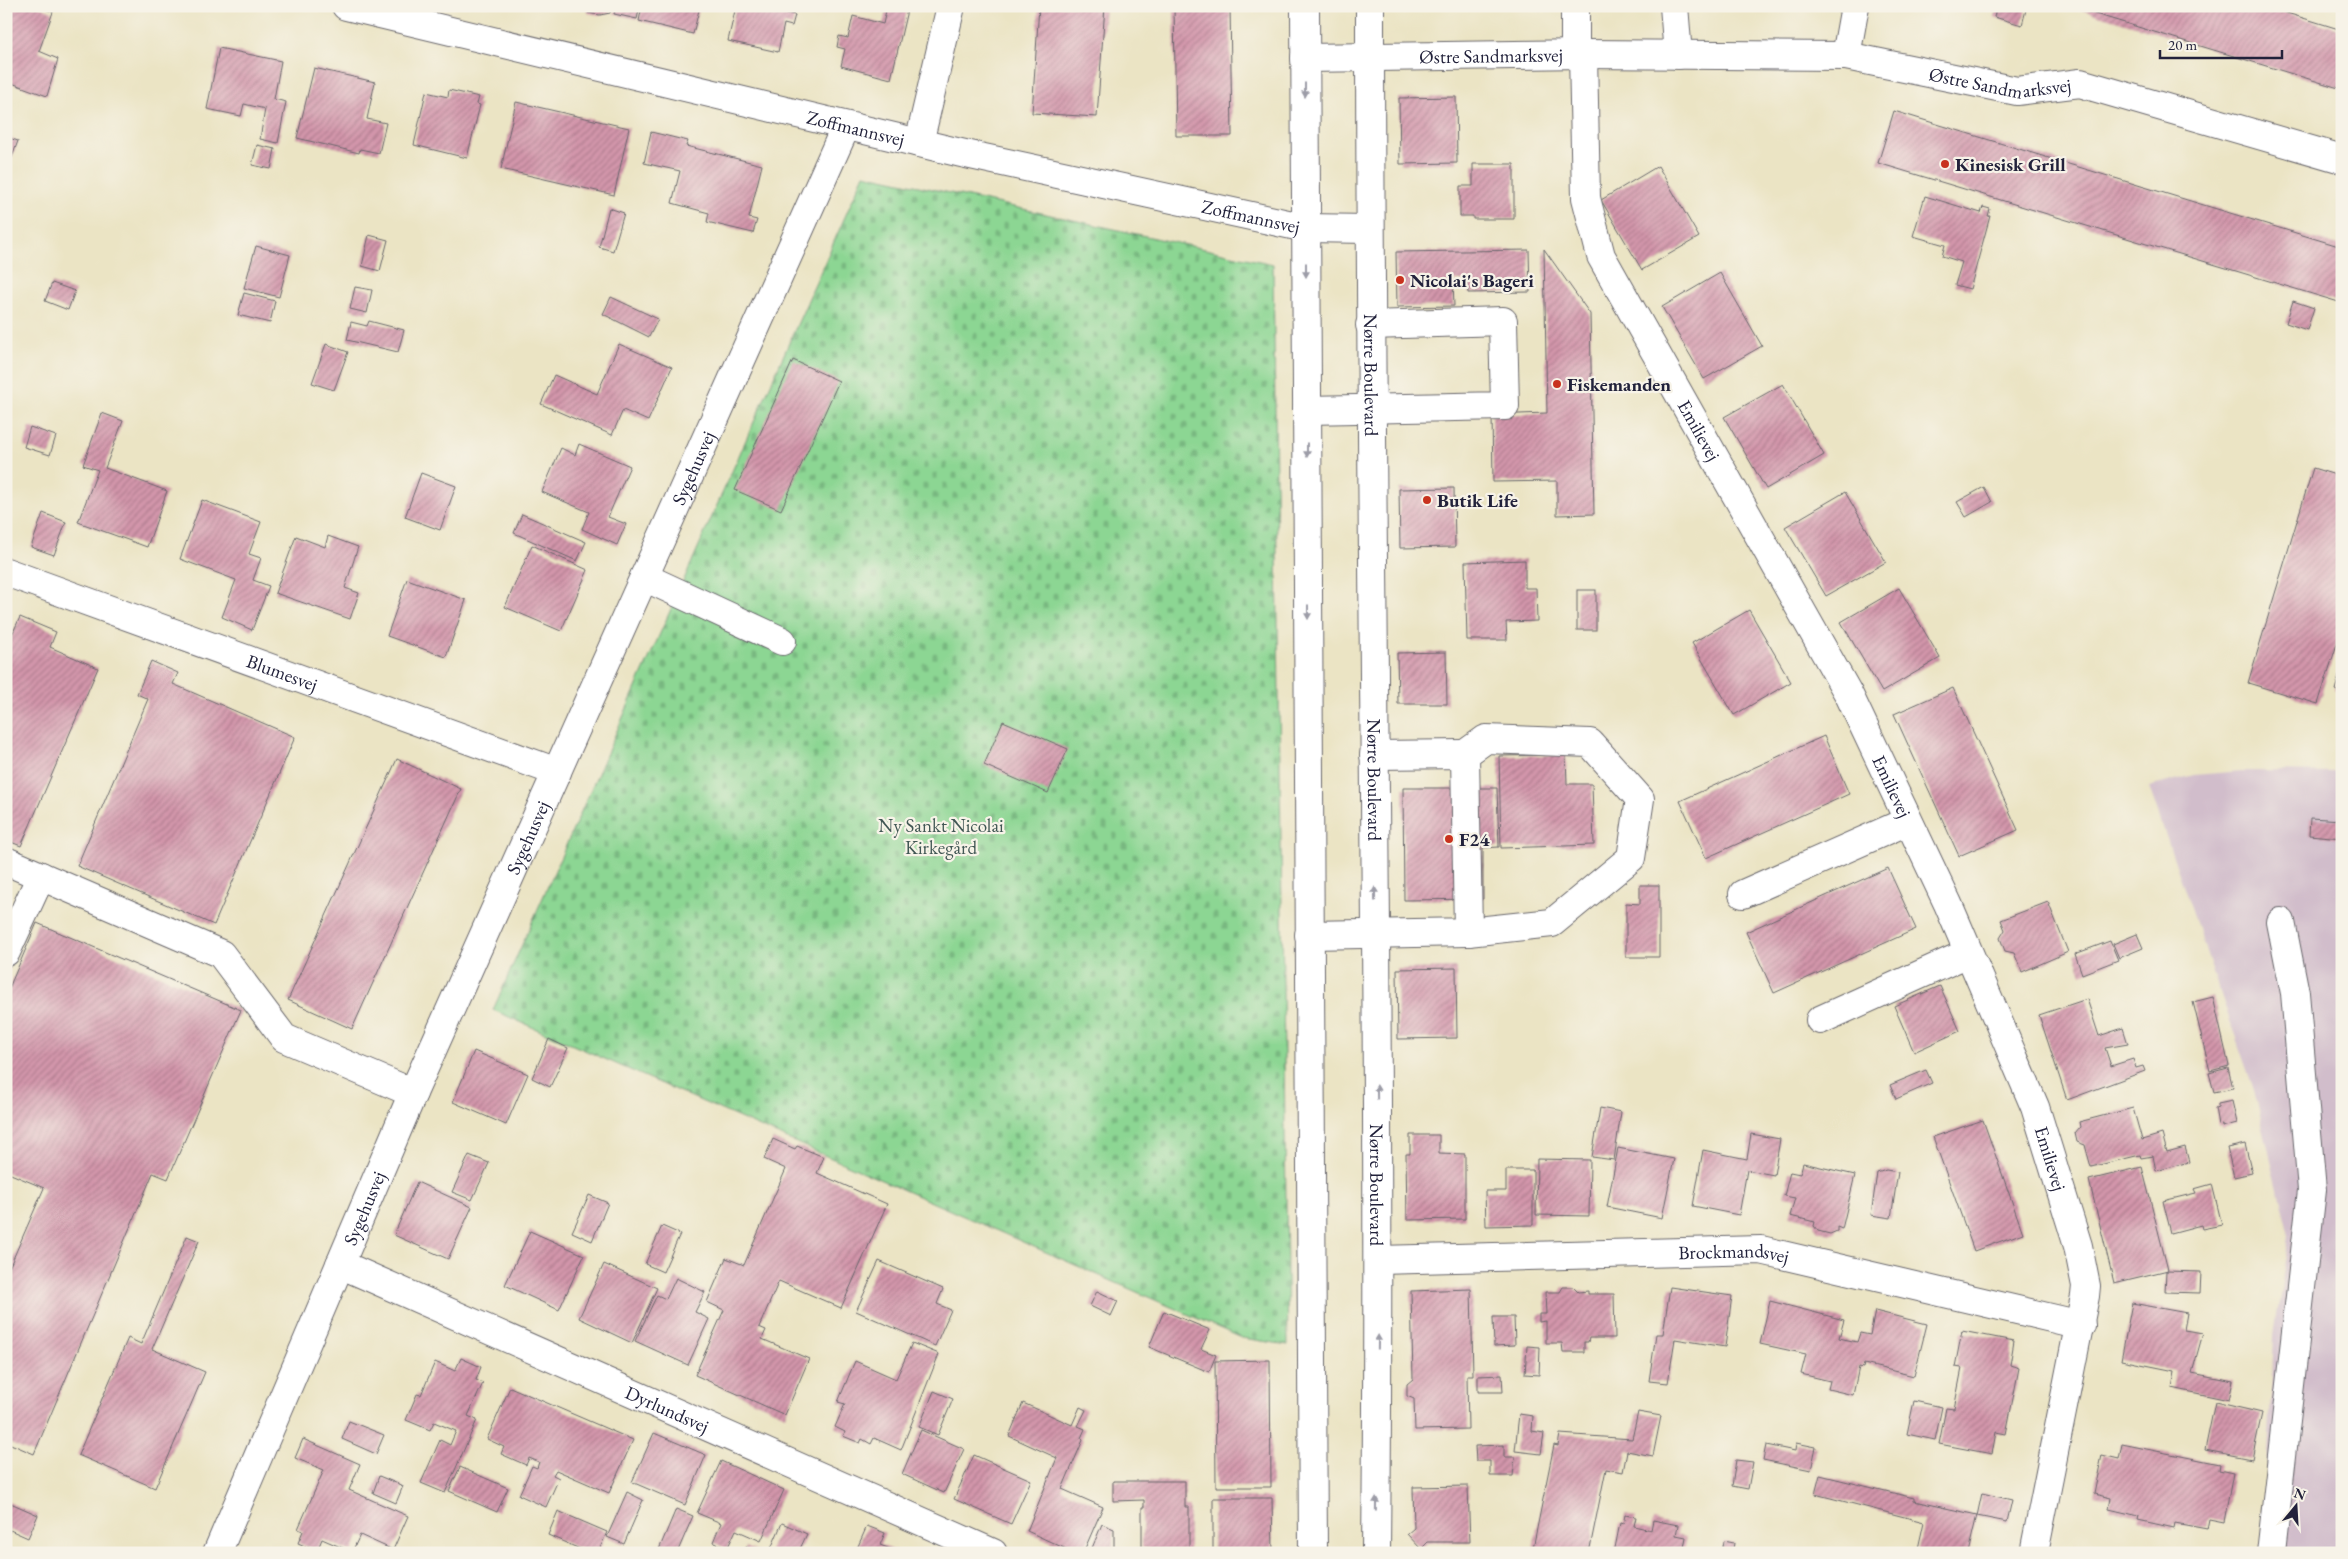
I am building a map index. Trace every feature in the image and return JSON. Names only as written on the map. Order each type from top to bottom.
[{"type":"street","name":"Zoffmannsvej","points":[[346,6],[919,143],[1306,228],[1369,229]]},
{"type":"street","points":[[919,143],[951,6]]},
{"type":"street","points":[[1305,6],[1313,1553]]},
{"type":"street","name":"Nørre Boulevard","points":[[1370,6],[1369,229],[1379,1260],[1376,1553]]},
{"type":"street","name":"Emilievej","points":[[1575,6],[1586,198],[1601,256],[1849,695],[1968,953],[2035,1107],[2078,1246],[2086,1286],[2080,1325],[2034,1553]]},
{"type":"street","points":[[1674,6],[1678,55]]},
{"type":"street","points":[[1846,56],[1855,6]]},
{"type":"street","name":"Østre Sandmarksvej","points":[[1305,58],[1579,55],[1846,56],[2017,91],[2080,83],[2342,159]]},
{"type":"street","name":"Sygehusvej","points":[[217,1553],[413,1093],[846,126]]},
{"type":"street","points":[[1307,410],[1505,406],[1503,321],[1370,324]]},
{"type":"street","name":"Blumesvej","points":[[6,572],[557,772]]},
{"type":"street","points":[[644,577],[782,641]]},
{"type":"street","points":[[1310,935],[1468,932],[1552,923],[1631,858],[1640,799],[1590,743],[1486,739],[1465,754],[1374,755]]},
{"type":"street","points":[[1465,754],[1468,932]]},
{"type":"street","points":[[1743,894],[1908,821]]},
{"type":"street","points":[[6,862],[222,954],[284,1038],[413,1093]]},
{"type":"street","points":[[6,952],[40,876]]},
{"type":"street","points":[[2271,1553],[2312,1190],[2295,993],[2281,922]]},
{"type":"street","points":[[1820,1020],[1968,953]]},
{"type":"street","name":"Brockmandsvej","points":[[1379,1260],[1761,1250],[2080,1325]]},
{"type":"street","name":"Dyrlundsvej","points":[[340,1264],[993,1553]]},
{"type":"shaded area","points":[[2242,771],[2342,772],[2342,1553],[2263,1553],[2274,1337],[2289,1235],[2254,1090],[2149,787],[2194,775]]},
{"type":"green space","name":"Ny Sankt Nicolai Kirkegård","points":[[864,174],[1273,264],[1288,1345],[1242,1338],[493,1010]]},
{"type":"building","points":[[6,6],[37,6],[53,12],[39,51],[58,59],[47,96],[6,81]]},
{"type":"building","points":[[584,6],[612,6],[610,13],[600,15],[588,13]]},
{"type":"building","points":[[616,6],[640,6],[637,19],[614,14]]},
{"type":"building","points":[[642,6],[700,6],[693,34],[639,21]]},
{"type":"building","points":[[736,6],[788,6],[786,13],[795,15],[792,26],[784,24],[778,52],[728,41]]},
{"type":"building","points":[[887,6],[908,6],[891,79],[841,66],[845,49],[837,47],[839,36],[848,38],[853,16],[883,24]]},
{"type":"building","points":[[1039,6],[1105,6],[1097,117],[1032,113]]},
{"type":"building","points":[[1174,6],[1230,6],[1232,136],[1176,136]]},
{"type":"building","points":[[1997,6],[2027,6],[2022,25],[1994,17]]},
{"type":"building","points":[[2264,6],[2342,30],[2342,89],[2072,7]]},
{"type":"building","points":[[219,48],[281,61],[274,99],[286,102],[278,143],[260,139],[265,109],[244,104],[241,116],[207,109]]},
{"type":"building","points":[[314,68],[375,82],[367,119],[386,123],[379,153],[360,149],[359,153],[297,138]]},
{"type":"building","points":[[449,90],[479,97],[477,104],[480,105],[467,158],[414,145],[426,92],[448,97]]},
{"type":"building","points":[[1456,97],[1457,163],[1400,164],[1399,98]]},
{"type":"building","points":[[516,102],[629,128],[614,195],[501,169]]},
{"type":"building","points":[[1894,111],[2342,247],[2342,303],[1878,163]]},
{"type":"building","points":[[651,132],[688,141],[686,146],[762,165],[749,218],[757,220],[753,233],[707,222],[709,213],[672,203],[680,171],[644,163]]},
{"type":"building","points":[[6,137],[18,141],[6,173]]},
{"type":"building","points":[[257,145],[275,149],[271,169],[252,165]]},
{"type":"building","points":[[1473,164],[1514,164],[1514,219],[1473,219],[1473,216],[1460,216],[1460,186],[1473,186]]},
{"type":"building","points":[[1658,166],[1699,237],[1642,270],[1601,200]]},
{"type":"building","points":[[1925,196],[1981,213],[1983,207],[1990,209],[1988,216],[1990,216],[1970,289],[1955,285],[1962,262],[1942,256],[1945,245],[1913,236]]},
{"type":"building","points":[[609,208],[624,213],[613,251],[599,247]]},
{"type":"building","points":[[369,235],[388,240],[380,271],[362,266]]},
{"type":"building","points":[[256,246],[290,255],[279,297],[244,288]]},
{"type":"building","points":[[1544,249],[1590,314],[1594,514],[1557,515],[1557,481],[1493,482],[1492,415],[1547,413]]},
{"type":"building","points":[[1529,250],[1530,292],[1468,293],[1467,281],[1453,281],[1454,306],[1397,307],[1396,252]]},
{"type":"building","points":[[1720,273],[1762,346],[1704,379],[1662,307]]},
{"type":"building","points":[[52,283],[75,291],[68,310],[45,301]]},
{"type":"building","points":[[355,287],[372,290],[367,313],[350,309]]},
{"type":"building","points":[[244,293],[275,301],[270,323],[238,315]]},
{"type":"building","points":[[611,297],[658,319],[649,337],[603,314]]},
{"type":"building","points":[[2293,301],[2314,308],[2307,330],[2286,323]]},
{"type":"building","points":[[369,321],[404,330],[398,352],[347,340],[351,322],[367,326]]},
{"type":"building","points":[[326,344],[348,352],[334,390],[312,383]]},
{"type":"building","points":[[619,344],[672,367],[648,421],[623,410],[612,435],[541,404],[554,375],[597,394]]},
{"type":"building","points":[[793,360],[839,381],[781,510],[735,490]]},
{"type":"building","points":[[1783,384],[1824,455],[1766,489],[1724,417]]},
{"type":"building","points":[[102,413],[123,421],[105,468],[167,491],[147,547],[78,522],[98,470],[83,465]]},
{"type":"building","points":[[30,427],[56,436],[50,455],[24,447]]},
{"type":"building","points":[[579,444],[630,466],[608,517],[626,524],[617,545],[582,529],[589,512],[542,492],[561,448],[575,455]]},
{"type":"building","points":[[2313,468],[2342,477],[2342,628],[2318,704],[2248,683]]},
{"type":"building","points":[[421,473],[456,486],[440,530],[405,517]]},
{"type":"building","points":[[1984,487],[1992,502],[1966,517],[1957,502]]},
{"type":"building","points":[[1454,488],[1455,547],[1400,548],[1399,489]]},
{"type":"building","points":[[1845,492],[1886,562],[1826,596],[1785,527]]},
{"type":"building","points":[[202,500],[261,522],[249,554],[261,558],[253,580],[269,586],[252,630],[222,617],[236,580],[180,559]]},
{"type":"building","points":[[43,513],[66,522],[54,555],[31,547]]},
{"type":"building","points":[[522,514],[586,542],[577,561],[514,533]]},
{"type":"building","points":[[296,536],[325,547],[328,536],[358,547],[345,588],[359,593],[350,619],[275,593]]},
{"type":"building","points":[[532,545],[588,570],[561,631],[505,607]]},
{"type":"building","points":[[1525,560],[1525,588],[1536,588],[1537,621],[1506,622],[1507,640],[1467,640],[1465,562]]},
{"type":"building","points":[[407,579],[466,600],[446,657],[387,636]]},
{"type":"building","points":[[1899,588],[1940,658],[1882,692],[1841,622]]},
{"type":"building","points":[[1577,590],[1596,590],[1596,630],[1577,630]]},
{"type":"building","points":[[1749,610],[1791,682],[1734,715],[1692,643]]},
{"type":"building","points":[[20,617],[56,632],[50,647],[98,668],[21,846],[6,840],[6,648]]},
{"type":"building","points":[[1446,652],[1447,704],[1398,704],[1397,653]]},
{"type":"building","points":[[151,661],[178,673],[173,684],[295,737],[214,925],[77,866],[148,699],[137,694]]},
{"type":"building","points":[[2342,670],[2342,693],[2335,690]]},
{"type":"building","points":[[1953,688],[2018,830],[1959,856],[1894,714]]},
{"type":"building","points":[[1003,721],[1068,749],[1048,793],[984,765]]},
{"type":"building","points":[[1824,736],[1849,794],[1706,858],[1680,801]]},
{"type":"building","points":[[1566,755],[1567,784],[1592,784],[1594,845],[1501,848],[1499,756]]},
{"type":"building","points":[[397,759],[461,789],[352,1029],[288,1000]]},
{"type":"building","points":[[1403,788],[1497,788],[1499,847],[1483,848],[1483,899],[1404,900]]},
{"type":"building","points":[[2310,818],[2342,820],[2342,838],[2309,835]]},
{"type":"building","points":[[1888,868],[1916,929],[1774,993],[1746,932]]},
{"type":"building","points":[[1640,885],[1659,885],[1659,957],[1626,957],[1626,903],[1640,904]]},
{"type":"building","points":[[2048,902],[2068,952],[2022,972],[2014,953],[2005,951],[2000,938],[2005,930],[2001,920]]},
{"type":"building","points":[[37,923],[241,1010],[168,1179],[153,1173],[34,1454],[6,1442],[6,1275],[44,1188],[6,1172],[6,995]]},
{"type":"building","points":[[2137,934],[2143,948],[2119,958],[2113,944]]},
{"type":"building","points":[[2110,941],[2118,960],[2082,974],[2075,954]]},
{"type":"building","points":[[1456,968],[1457,1038],[1398,1039],[1397,969]]},
{"type":"building","points":[[1940,986],[1960,1031],[1914,1052],[1894,1006]]},
{"type":"building","points":[[2213,997],[2229,1066],[2210,1071],[2193,1002]]},
{"type":"building","points":[[2087,999],[2099,1036],[2123,1028],[2128,1044],[2105,1048],[2111,1066],[2133,1059],[2136,1068],[2143,1066],[2145,1071],[2067,1100],[2039,1015]]},
{"type":"building","points":[[549,1039],[568,1048],[550,1087],[532,1078]]},
{"type":"building","points":[[474,1051],[528,1074],[506,1125],[453,1102]]},
{"type":"building","points":[[2228,1068],[2233,1088],[2214,1092],[2209,1073]]},
{"type":"building","points":[[1926,1070],[1932,1083],[1896,1099],[1890,1085]]},
{"type":"building","points":[[2232,1101],[2237,1123],[2222,1127],[2222,1124],[2218,1125],[2215,1108],[2218,1107],[2218,1104]]},
{"type":"building","points":[[1600,1108],[1621,1112],[1614,1160],[1592,1157]]},
{"type":"building","points":[[2133,1108],[2142,1140],[2162,1134],[2167,1152],[2185,1147],[2189,1162],[2156,1171],[2153,1156],[2141,1158],[2140,1155],[2091,1167],[2085,1145],[2077,1142],[2075,1133],[2080,1127],[2079,1122]]},
{"type":"building","points":[[1983,1120],[2023,1233],[1974,1251],[1933,1137]]},
{"type":"building","points":[[1751,1134],[1780,1139],[1774,1175],[1747,1170],[1739,1215],[1693,1206],[1703,1150],[1747,1159]]},
{"type":"building","points":[[1410,1135],[1439,1135],[1439,1153],[1465,1154],[1465,1219],[1407,1220],[1406,1154],[1410,1154]]},
{"type":"building","points":[[773,1139],[795,1149],[797,1146],[824,1157],[817,1173],[887,1204],[841,1308],[779,1281],[759,1327],[766,1330],[762,1339],[809,1359],[785,1415],[695,1375],[724,1310],[707,1302],[726,1258],[744,1265],[786,1169],[764,1159]]},
{"type":"building","points":[[2245,1144],[2252,1173],[2234,1177],[2227,1148]]},
{"type":"building","points":[[1618,1148],[1674,1159],[1662,1218],[1607,1207]]},
{"type":"building","points":[[469,1155],[489,1163],[472,1200],[452,1192]]},
{"type":"building","points":[[1537,1159],[1590,1160],[1589,1216],[1536,1215]]},
{"type":"building","points":[[1803,1163],[1855,1175],[1842,1229],[1837,1227],[1837,1231],[1830,1234],[1818,1231],[1814,1226],[1815,1222],[1790,1216],[1795,1198],[1784,1196],[1790,1172],[1800,1174]]},
{"type":"building","points":[[2142,1167],[2168,1270],[2114,1283],[2089,1180]]},
{"type":"building","points":[[1506,1170],[1533,1170],[1533,1225],[1486,1226],[1485,1191],[1506,1191]]},
{"type":"building","points":[[1886,1170],[1898,1172],[1891,1218],[1871,1215],[1877,1173]]},
{"type":"building","points":[[417,1182],[472,1207],[448,1259],[394,1235]]},
{"type":"building","points":[[2212,1184],[2222,1225],[2202,1229],[2201,1225],[2171,1233],[2163,1201],[2196,1193],[2194,1189]]},
{"type":"building","points":[[589,1195],[608,1203],[592,1241],[572,1232]]},
{"type":"building","points":[[662,1226],[680,1234],[663,1272],[645,1264]]},
{"type":"building","points":[[530,1231],[584,1255],[559,1310],[505,1285]]},
{"type":"building","points":[[187,1236],[199,1241],[152,1349],[205,1372],[155,1488],[78,1455],[128,1338],[141,1344]]},
{"type":"building","points":[[879,1261],[943,1289],[937,1304],[951,1310],[935,1346],[856,1311]]},
{"type":"building","points":[[604,1264],[657,1288],[632,1343],[579,1318]]},
{"type":"building","points":[[2166,1271],[2201,1272],[2200,1293],[2165,1292]]},
{"type":"building","points":[[676,1278],[705,1292],[695,1312],[709,1319],[688,1365],[635,1341],[657,1295],[666,1299]]},
{"type":"building","points":[[1563,1287],[1573,1287],[1578,1292],[1588,1291],[1588,1294],[1614,1294],[1615,1338],[1589,1338],[1588,1342],[1584,1342],[1584,1352],[1563,1352],[1562,1343],[1546,1343],[1546,1321],[1539,1322],[1539,1314],[1546,1314],[1545,1292],[1560,1292]]},
{"type":"building","points":[[1670,1287],[1732,1296],[1725,1347],[1675,1339],[1668,1383],[1649,1381],[1656,1334],[1663,1334]]},
{"type":"building","points":[[1471,1289],[1473,1375],[1467,1375],[1468,1429],[1415,1430],[1414,1399],[1407,1396],[1407,1384],[1413,1379],[1411,1291]]},
{"type":"building","points":[[1097,1291],[1118,1301],[1111,1316],[1090,1306]]},
{"type":"building","points":[[1770,1301],[1844,1320],[1839,1338],[1857,1342],[1860,1333],[1870,1335],[1875,1311],[1927,1324],[1914,1376],[1864,1364],[1863,1368],[1859,1367],[1853,1395],[1828,1389],[1830,1381],[1801,1374],[1806,1354],[1760,1344]]},
{"type":"building","points":[[2132,1303],[2187,1313],[2184,1330],[2203,1333],[2192,1373],[2233,1381],[2229,1400],[2172,1388],[2175,1371],[2121,1360]]},
{"type":"building","points":[[1164,1311],[1210,1330],[1201,1349],[1216,1355],[1209,1372],[1149,1347]]},
{"type":"building","points":[[1493,1317],[1514,1317],[1515,1345],[1494,1346]]},
{"type":"building","points":[[1962,1331],[2014,1341],[2010,1365],[2019,1368],[2006,1434],[1996,1432],[1992,1454],[1939,1444],[1946,1408],[1954,1409],[1962,1368],[1955,1367]]},
{"type":"building","points":[[912,1343],[939,1354],[901,1450],[874,1438],[871,1444],[862,1439],[860,1443],[843,1436],[845,1432],[835,1427],[845,1404],[838,1402],[855,1361],[896,1379]]},
{"type":"building","points":[[1527,1346],[1540,1347],[1539,1375],[1525,1374]]},
{"type":"building","points":[[461,1358],[481,1367],[476,1380],[483,1383],[468,1416],[477,1420],[445,1493],[421,1483],[440,1440],[450,1445],[456,1431],[434,1422],[430,1430],[406,1420],[417,1394],[421,1395],[435,1362],[455,1371]]},
{"type":"building","points":[[1270,1360],[1271,1487],[1216,1487],[1215,1361]]},
{"type":"building","points":[[1502,1375],[1503,1392],[1478,1392],[1478,1376]]},
{"type":"building","points":[[510,1387],[633,1440],[609,1493],[556,1470],[553,1475],[559,1478],[546,1507],[519,1495],[532,1466],[537,1468],[539,1462],[529,1458],[526,1465],[501,1454],[504,1447],[487,1439]]},
{"type":"building","points":[[934,1391],[953,1399],[938,1435],[919,1427]]},
{"type":"building","points":[[1914,1401],[1942,1407],[1935,1440],[1907,1434]]},
{"type":"building","points":[[2215,1402],[2262,1413],[2252,1459],[2205,1450]]},
{"type":"building","points":[[1023,1403],[1072,1425],[1080,1407],[1086,1410],[1078,1426],[1085,1429],[1081,1438],[1083,1440],[1062,1489],[1103,1507],[1083,1553],[1075,1553],[1027,1531],[1057,1458],[1009,1436]]},
{"type":"building","points":[[1638,1412],[1661,1416],[1653,1456],[1627,1451],[1623,1472],[1606,1469],[1589,1553],[1532,1553],[1554,1445],[1558,1446],[1560,1434],[1632,1439]]},
{"type":"building","points":[[1519,1414],[1533,1416],[1532,1431],[1544,1433],[1541,1454],[1515,1451]]},
{"type":"building","points":[[349,1421],[384,1435],[376,1454],[342,1439]]},
{"type":"building","points":[[921,1430],[964,1449],[944,1493],[902,1474]]},
{"type":"building","points":[[654,1433],[706,1455],[685,1505],[632,1482]]},
{"type":"building","points":[[303,1439],[360,1464],[349,1490],[408,1516],[393,1550],[360,1535],[352,1552],[322,1539],[317,1551],[298,1543],[303,1531],[298,1529],[324,1470],[295,1458]]},
{"type":"building","points":[[1796,1443],[1816,1447],[1811,1470],[1763,1460],[1766,1445],[1795,1451]]},
{"type":"building","points":[[2122,1444],[2220,1464],[2219,1470],[2233,1473],[2224,1522],[2209,1519],[2207,1529],[2175,1523],[2174,1528],[2138,1520],[2139,1516],[2109,1509],[2111,1498],[2094,1494],[2102,1455],[2119,1459]]},
{"type":"building","points":[[1504,1445],[1504,1457],[1515,1457],[1513,1476],[1490,1476],[1490,1461],[1476,1461],[1475,1446]]},
{"type":"building","points":[[974,1455],[1031,1480],[1011,1524],[954,1499]]},
{"type":"building","points":[[1736,1460],[1753,1462],[1748,1489],[1732,1486]]},
{"type":"building","points":[[721,1461],[784,1490],[761,1541],[736,1530],[727,1549],[713,1542],[721,1523],[697,1513]]},
{"type":"building","points":[[460,1467],[508,1488],[497,1512],[449,1491]]},
{"type":"building","points":[[1820,1475],[1914,1498],[1914,1501],[1977,1515],[1968,1553],[1917,1553],[1924,1522],[1815,1494]]},
{"type":"building","points":[[379,1476],[403,1486],[396,1503],[373,1493]]},
{"type":"building","points":[[1113,1481],[1185,1481],[1185,1507],[1189,1507],[1189,1550],[1196,1549],[1196,1553],[1147,1553],[1149,1548],[1142,1548],[1142,1507],[1144,1507],[1144,1500],[1113,1501]]},
{"type":"building","points":[[1468,1486],[1470,1542],[1428,1542],[1421,1549],[1407,1534],[1414,1528],[1413,1487]]},
{"type":"building","points":[[627,1492],[643,1500],[624,1544],[607,1537]]},
{"type":"building","points":[[1982,1493],[2012,1500],[2007,1522],[1977,1516]]},
{"type":"building","points":[[1213,1498],[1272,1498],[1273,1553],[1213,1553]]},
{"type":"building","points":[[6,1501],[38,1515],[28,1538],[10,1530],[6,1539]]},
{"type":"building","points":[[676,1509],[693,1516],[677,1553],[660,1553],[658,1552]]},
{"type":"building","points":[[558,1511],[607,1532],[598,1553],[589,1553],[548,1535]]},
{"type":"building","points":[[1625,1515],[1636,1517],[1634,1526],[1651,1530],[1653,1520],[1678,1525],[1676,1535],[1686,1537],[1683,1553],[1614,1553],[1620,1523],[1623,1524]]},
{"type":"building","points":[[782,1523],[807,1534],[798,1553],[769,1553]]},
{"type":"building","points":[[1102,1524],[1114,1529],[1114,1553],[1090,1553]]},
{"type":"building","points":[[867,1526],[885,1533],[880,1545],[901,1553],[855,1553]]},
{"type":"building","points":[[1724,1541],[1734,1543],[1733,1549],[1746,1553],[1722,1553]]},
{"type":"building","points":[[746,1547],[760,1553],[744,1553]]},
{"type":"place","name":"Kinesisk Grill","points":[[1945,164]]},
{"type":"place","name":"Nicolai's Bageri","points":[[1400,280]]},
{"type":"place","name":"Fiskemanden","points":[[1557,384]]},
{"type":"place","name":"Butik Life","points":[[1427,500]]},
{"type":"place","name":"F24","points":[[1449,839]]}]
